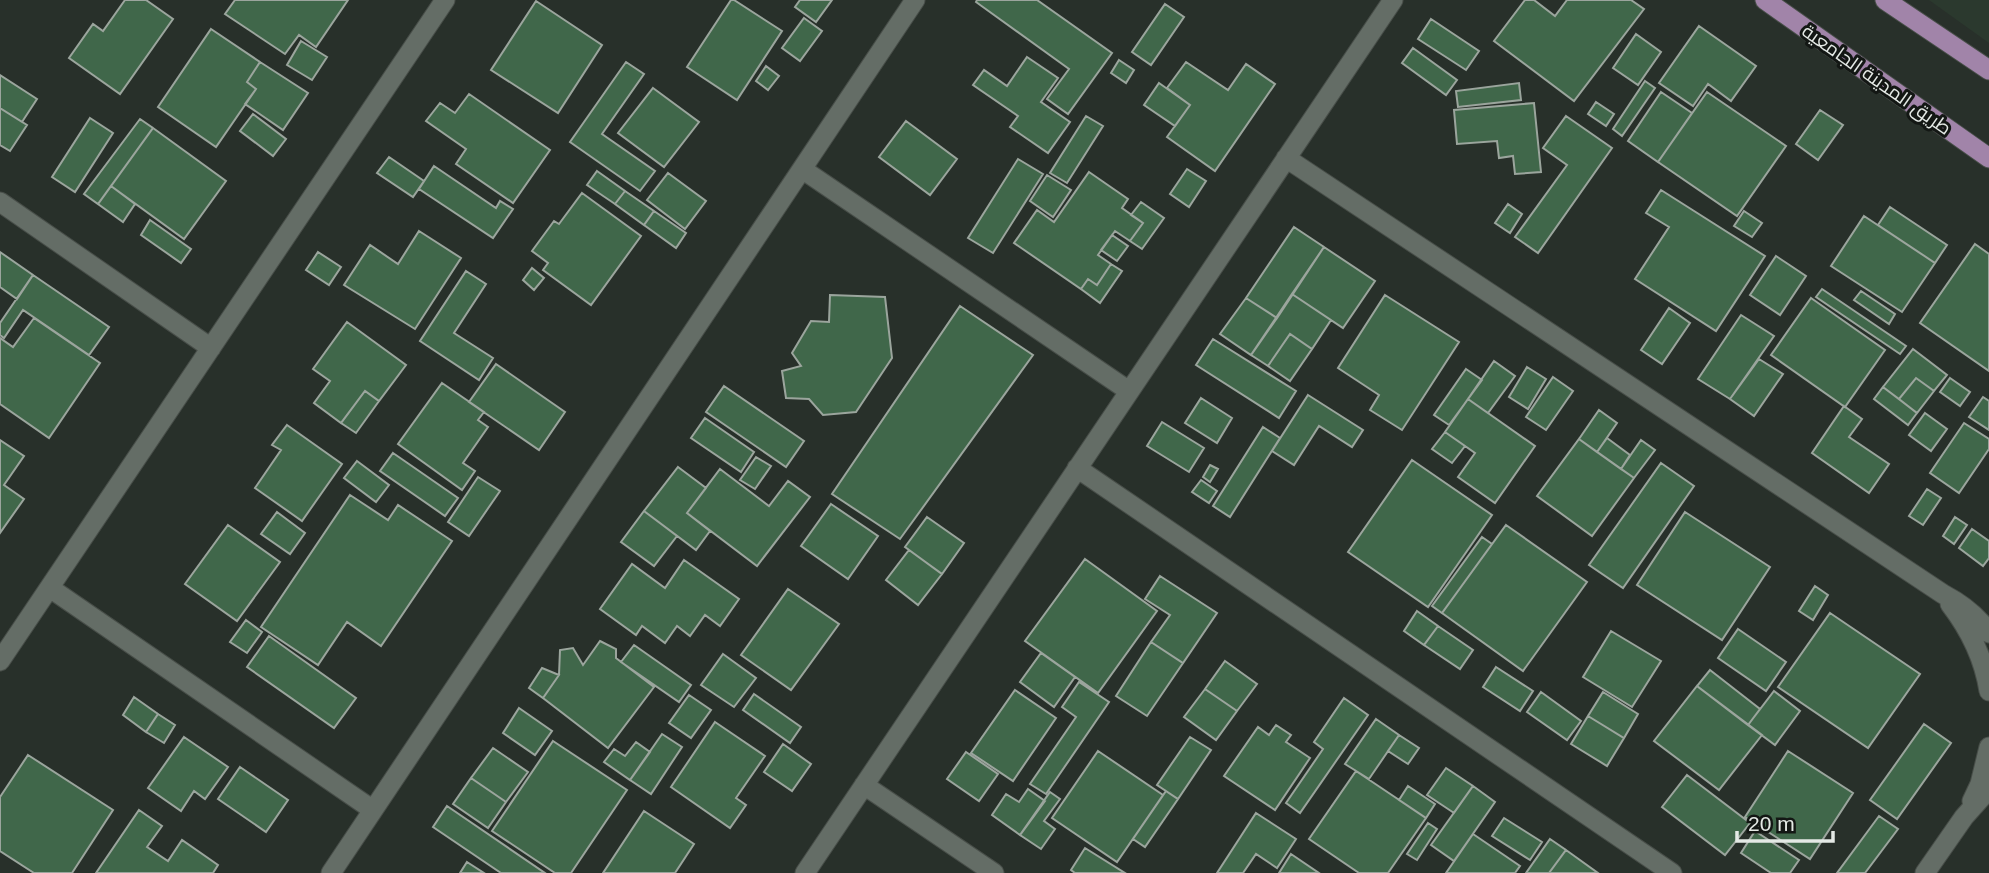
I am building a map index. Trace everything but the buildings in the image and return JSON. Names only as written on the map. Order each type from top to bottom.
[{"type":"main road","name":"طريق المدينة الجامعية","points":[[1765,0],[1989,158]]},
{"type":"main road","points":[[1885,0],[1989,71]]},
{"type":"street","points":[[0,661],[445,0]]},
{"type":"street","points":[[331,873],[915,0]]},
{"type":"street","points":[[805,873],[1393,0]]},
{"type":"street","points":[[1286,158],[1964,606],[1989,633]]},
{"type":"street","points":[[802,169],[1129,391]]},
{"type":"street","points":[[0,202],[211,348]]},
{"type":"street","points":[[1077,468],[1672,873]]},
{"type":"street","points":[[50,589],[373,810]]},
{"type":"street","points":[[1943,594],[1973,638],[1989,691]]},
{"type":"street","points":[[1964,817],[1980,784],[1989,747]]},
{"type":"street","points":[[864,785],[994,873]]},
{"type":"street","points":[[1924,873],[1964,817],[1989,789]]},
{"type":"shaded area","points":[[1929,0],[1989,0],[1989,43]]}]
